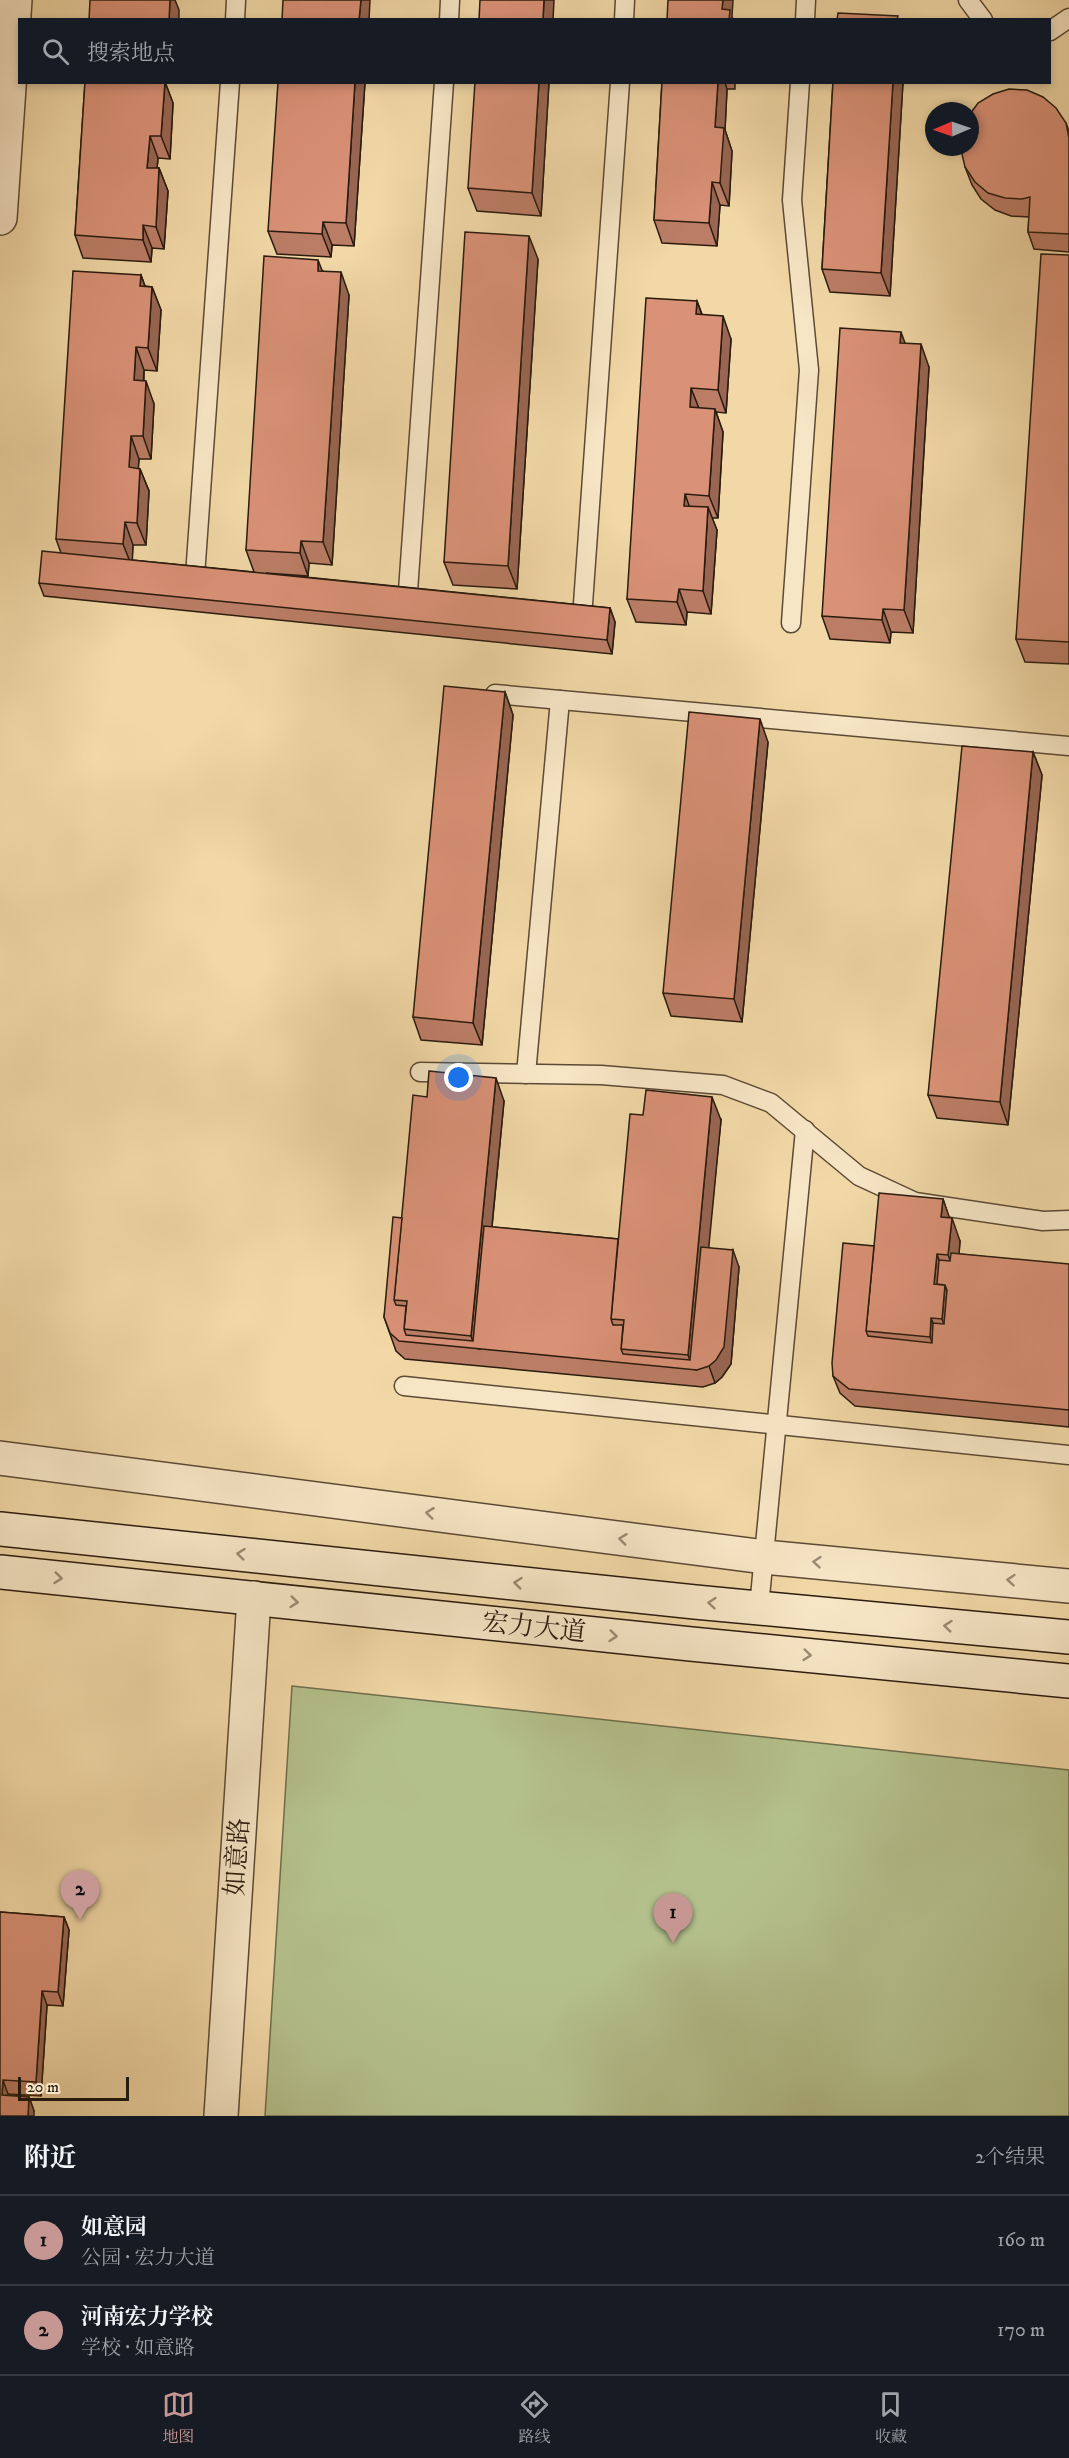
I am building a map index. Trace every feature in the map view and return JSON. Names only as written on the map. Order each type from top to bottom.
[{"type":"main road","points":[[0,218],[15,0]]},
{"type":"main road","points":[[0,1458],[764,1557],[1069,1586]]},
{"type":"main road","name":"宏力大道","points":[[0,1528],[1069,1637]]},
{"type":"main road","name":"宏力大道","points":[[0,1572],[1069,1681]]},
{"type":"main road","name":"如意路","points":[[221,2116],[254,1598]]},
{"type":"lane","points":[[235,18],[236,0]]},
{"type":"lane","points":[[448,18],[450,0]]},
{"type":"lane","points":[[624,18],[625,0]]},
{"type":"lane","points":[[805,18],[806,0]]},
{"type":"lane","points":[[968,0],[982,18]]},
{"type":"lane","points":[[1051,30],[1069,18]]},
{"type":"lane","points":[[195,576],[230,84]]},
{"type":"lane","points":[[408,591],[444,84]]},
{"type":"lane","points":[[583,604],[620,84]]},
{"type":"lane","points":[[791,623],[809,370],[792,200],[800,84]]},
{"type":"lane","points":[[495,694],[1069,746]]},
{"type":"lane","points":[[526,1074],[560,700]]},
{"type":"lane","points":[[420,1072],[601,1074],[723,1085],[771,1103],[859,1176],[915,1202],[1043,1221],[1069,1220]]},
{"type":"lane","points":[[759,1607],[805,1130]]},
{"type":"lane","points":[[404,1386],[1069,1455]]},
{"type":"green space","points":[[292,1686],[1069,1770],[1069,2116],[265,2116]]},
{"type":"building","points":[[90,0],[170,0],[169,18],[89,18]]},
{"type":"building","points":[[283,0],[361,0],[359,18],[282,18]]},
{"type":"building","points":[[480,0],[544,0],[543,18],[479,18]]},
{"type":"building","points":[[668,0],[723,0],[722,9],[730,10],[729,18],[667,18]]},
{"type":"building","points":[[838,13],[898,16],[898,18],[837,18]]},
{"type":"building","points":[[85,84],[165,84],[161,136],[150,136],[147,168],[159,168],[156,227],[143,225],[143,240],[75,235]]},
{"type":"building","points":[[278,84],[355,84],[346,223],[323,222],[322,234],[268,231]]},
{"type":"building","points":[[475,84],[539,84],[532,193],[468,188]]},
{"type":"building","points":[[662,84],[718,84],[715,127],[724,128],[720,183],[712,182],[709,223],[654,220]]},
{"type":"building","points":[[833,84],[893,84],[881,273],[822,269]]},
{"type":"building","points":[[1009,89],[1027,90],[1043,97],[1056,108],[1066,123],[1069,138],[1069,234],[1028,232],[1030,197],[1005,198],[988,193],[975,182],[965,167],[962,156],[979,156],[979,102],[993,94]]},
{"type":"building","points":[[465,232],[529,236],[508,566],[444,562]]},
{"type":"building","points":[[1041,254],[1069,255],[1069,642],[1016,639]]},
{"type":"building","points":[[264,256],[318,260],[318,271],[341,272],[323,542],[301,541],[300,553],[246,550]]},
{"type":"building","points":[[73,271],[141,275],[140,286],[152,287],[148,348],[136,347],[134,380],[146,381],[143,436],[131,436],[129,467],[140,469],[137,523],[125,522],[123,544],[56,539]]},
{"type":"building","points":[[646,298],[697,301],[696,314],[723,316],[718,390],[691,388],[690,407],[715,409],[709,496],[685,494],[684,506],[708,507],[703,591],[679,589],[677,602],[627,599]]},
{"type":"building","points":[[840,328],[901,332],[900,343],[921,344],[904,610],[883,609],[882,620],[822,616]]},
{"type":"building","points":[[42,551],[610,608],[607,640],[39,583]]},
{"type":"building","points":[[444,686],[505,692],[473,1023],[413,1017]]},
{"type":"building","points":[[689,712],[760,719],[734,999],[663,993]]},
{"type":"building","points":[[962,746],[1033,752],[1000,1102],[928,1095]]},
{"type":"building","points":[[429,1071],[496,1078],[471,1336],[404,1329],[407,1301],[394,1300],[413,1095],[427,1097]]},
{"type":"building","points":[[646,1090],[712,1097],[688,1355],[621,1349],[624,1320],[611,1319],[630,1114],[643,1115]]},
{"type":"building","points":[[879,1193],[943,1199],[941,1217],[952,1218],[948,1255],[937,1254],[934,1284],[945,1285],[942,1319],[931,1318],[930,1337],[866,1331]]},
{"type":"building","points":[[393,1217],[402,1218],[394,1300],[396,1305],[406,1306],[404,1329],[406,1335],[473,1341],[484,1226],[618,1239],[611,1319],[613,1325],[623,1325],[621,1349],[623,1354],[690,1360],[701,1247],[733,1250],[724,1347],[709,1366],[697,1370],[399,1341],[390,1333],[384,1317]]},
{"type":"building","points":[[843,1243],[874,1246],[866,1331],[868,1336],[932,1343],[933,1323],[944,1324],[947,1290],[945,1285],[937,1284],[939,1260],[950,1261],[951,1253],[1069,1264],[1069,1410],[849,1389],[833,1376],[832,1363]]},
{"type":"building","points":[[0,1912],[64,1917],[58,1992],[42,1991],[36,2082],[3,2080],[2,2095],[29,2097],[28,2116],[0,2116]]},
{"type":"place","name":"河南宏力学校","points":[[80,1920]]},
{"type":"place","name":"如意园","points":[[673,1943]]}]
